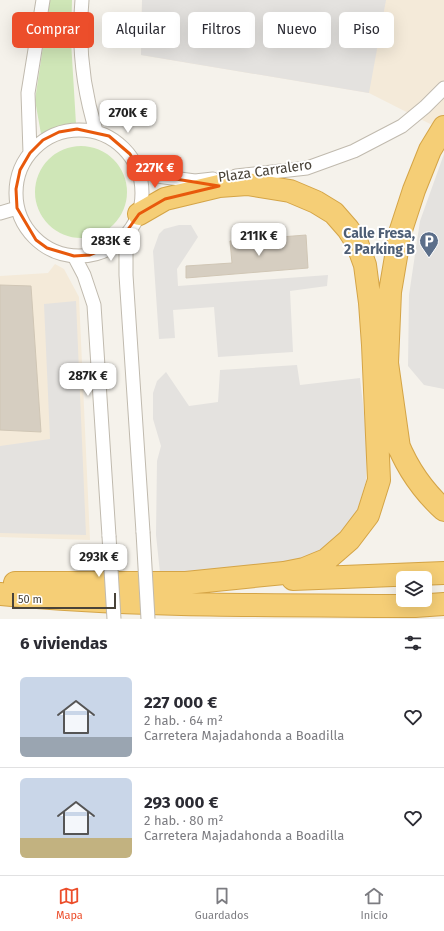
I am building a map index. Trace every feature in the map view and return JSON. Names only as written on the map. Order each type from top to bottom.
[{"type":"highway","points":[[399,448],[387,363],[390,292],[400,233],[414,190],[430,150],[444,127]]},
{"type":"highway","points":[[195,181],[219,186]]},
{"type":"highway","points":[[135,222],[165,199],[219,186],[247,184],[290,191],[316,202],[334,213],[348,229],[357,243],[365,265],[370,303],[374,345],[379,480],[368,515],[349,540],[326,560],[304,569],[284,573],[176,584]]},
{"type":"highway","points":[[374,345],[386,414],[399,448],[407,465],[422,487],[444,510]]},
{"type":"highway","points":[[0,583],[176,584],[444,573]]},
{"type":"highway","points":[[0,594],[64,600],[238,605],[415,606],[444,604]]},
{"type":"street","points":[[30,152],[28,93],[43,0]]},
{"type":"street","points":[[82,0],[81,63],[89,110],[96,131]]},
{"type":"street","name":"Plaza Carralero","points":[[137,166],[157,176],[195,181],[307,168],[347,153],[402,126],[425,108],[444,88]]},
{"type":"street","points":[[135,222],[119,242],[106,250],[90,256],[60,254],[47,248],[36,240],[26,228],[17,208],[16,189],[20,170],[30,152],[43,140],[60,132],[77,129],[96,131],[109,136],[120,144],[130,154],[137,166],[142,181],[143,198],[135,222],[126,248],[126,276],[148,619]]},
{"type":"street","points":[[0,213],[17,208]]},
{"type":"street","points":[[74,256],[84,275],[94,305],[114,619]]},
{"type":"highlighted area","points":[[77,129],[109,136],[130,154],[137,166],[157,176],[219,186],[165,199],[139,214],[119,242],[90,255],[74,256],[47,248],[36,240],[17,208],[16,189],[20,170],[30,153],[43,140],[59,132]]},
{"type":"shaded area","points":[[142,0],[444,0],[444,131],[369,93],[141,55],[141,48],[180,48],[180,12],[142,12]]},
{"type":"shaded area","points":[[142,0],[386,0],[384,12],[339,12],[339,48],[377,48],[369,93],[141,55],[141,48],[180,48],[180,12],[142,12]]},
{"type":"shaded area","name":"Calle Fresa, 2 Parking B","points":[[444,154],[444,389],[424,385],[408,366],[409,295],[420,221]]},
{"type":"shaded area","points":[[179,225],[191,225],[198,237],[177,269],[178,286],[328,275],[327,286],[290,291],[293,352],[218,357],[214,307],[173,310],[175,338],[159,339],[153,251],[159,234],[164,229]]},
{"type":"shaded area","points":[[55,264],[64,269],[79,297],[90,540],[0,537],[0,276],[48,273]]},
{"type":"shaded area","points":[[76,301],[86,535],[0,533],[0,446],[50,439],[44,304]]},
{"type":"shaded area","points":[[297,365],[300,385],[360,378],[367,440],[366,481],[356,515],[340,539],[302,563],[263,568],[160,573],[156,535],[157,461],[161,446],[153,419],[153,393],[157,381],[166,372],[189,406],[218,402],[220,370]]},
{"type":"green space","points":[[50,0],[72,0],[72,12],[48,12]]},
{"type":"green space","points":[[43,48],[71,48],[76,124],[41,134],[35,100]]},
{"type":"green space","points":[[81,146],[99,149],[114,159],[124,174],[127,192],[124,210],[114,225],[99,235],[81,238],[63,235],[48,225],[38,210],[35,192],[38,174],[48,159],[63,149]]},
{"type":"building","points":[[306,235],[308,268],[186,278],[186,266],[232,263],[230,241]]},
{"type":"building","points":[[0,285],[31,286],[41,432],[0,430]]},
{"type":"place","name":"Calle Fresa, 2 Parking B","points":[[429,258]]}]
